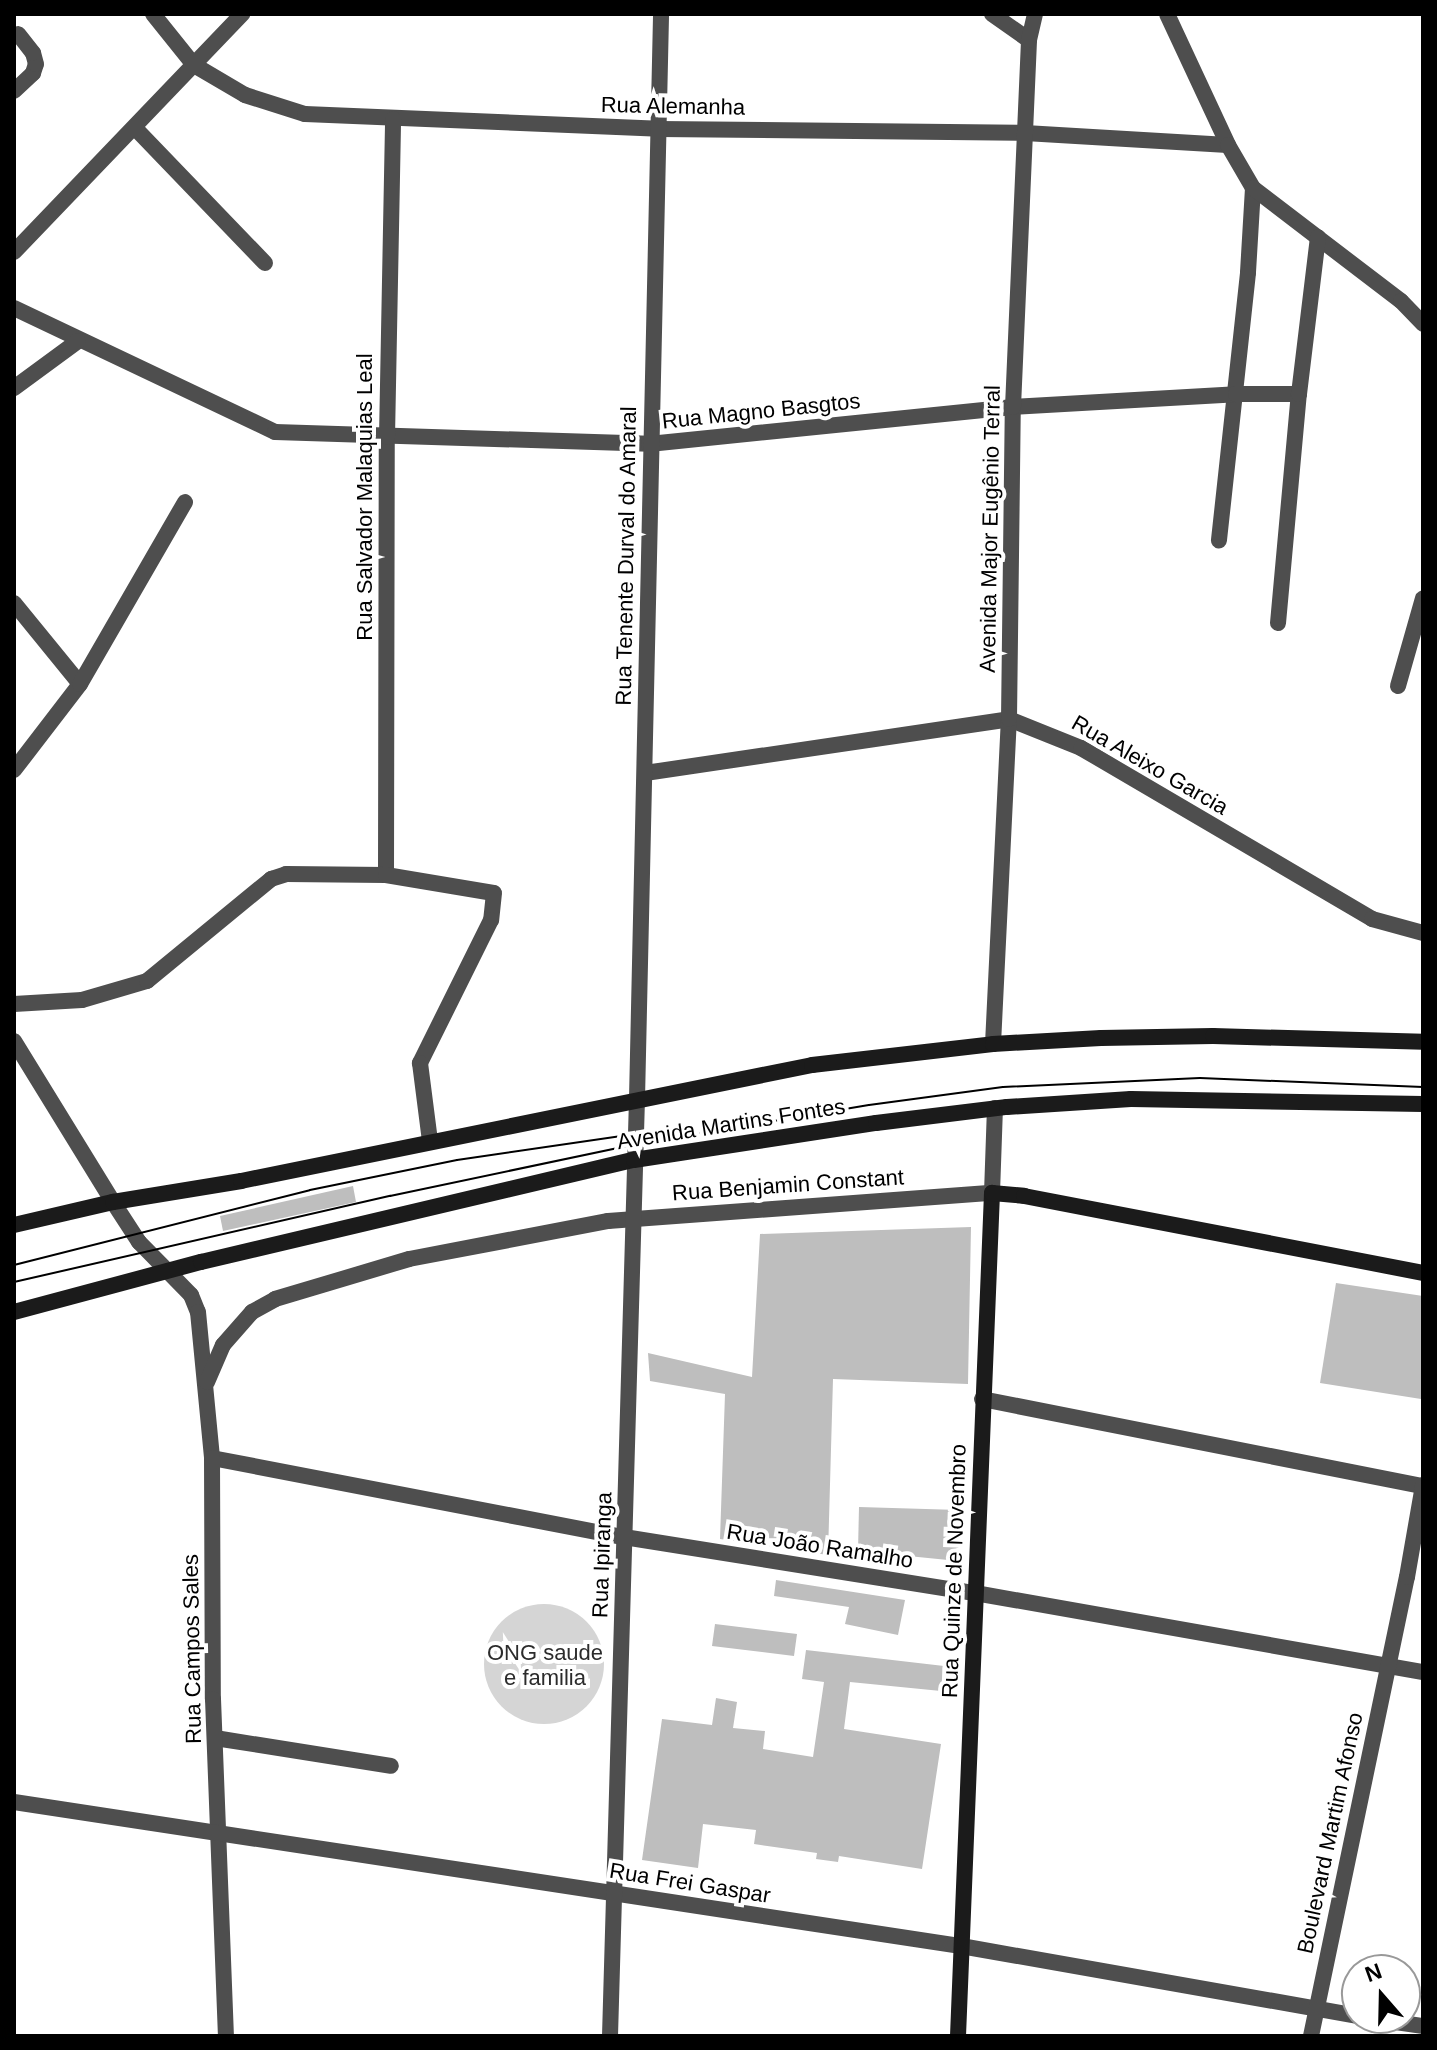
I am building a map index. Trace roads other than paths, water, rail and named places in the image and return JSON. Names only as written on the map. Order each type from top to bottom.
[{"type":"main road","name":"Avenida Martins Fontes","points":[[14,1225],[113,1202],[242,1181],[812,1065],[993,1044],[1158,1036],[1420,1043]]},
{"type":"main road","name":"Avenida Martins Fontes","points":[[14,1312],[212,1259],[433,1210],[634,1160],[995,1108],[1172,1098],[1423,1104]]},
{"type":"main road","name":"Rua Benjamin Constant","points":[[992,1193],[1024,1196],[1423,1273]]},
{"type":"main road","name":"Rua Quinze de Novembro","points":[[958,2036],[992,1193]]},
{"type":"street","name":"Rua Alemanha","points":[[153,14],[194,65],[245,95],[305,114],[659,129],[1025,133],[1228,145]]},
{"type":"street","points":[[14,252],[136,129],[242,14]]},
{"type":"street","name":"Rua Tenente Durval do Amaral","points":[[634,1160],[661,14]]},
{"type":"street","points":[[992,14],[1029,40]]},
{"type":"street","name":"Avenida Major Eugênio Terral","points":[[993,1044],[1009,719],[1013,407],[1029,40],[1035,14]]},
{"type":"street","points":[[1167,14],[1228,145],[1253,188],[1401,301],[1423,324]]},
{"type":"street","points":[[14,91],[33,73],[36,64],[33,53],[18,34]]},
{"type":"street","name":"Rua Salvador Malaquias Leal","points":[[386,875],[387,437],[393,119]]},
{"type":"street","points":[[136,129],[265,263]]},
{"type":"street","points":[[1219,540],[1236,394],[1253,188]]},
{"type":"street","points":[[1278,623],[1299,394],[1318,237]]},
{"type":"street","name":"Rua Magno Basgtos","points":[[14,308],[275,432],[649,444],[1013,407],[1236,394],[1299,394]]},
{"type":"street","points":[[14,388],[78,341]]},
{"type":"street","points":[[14,770],[80,684],[185,502]]},
{"type":"street","points":[[1398,686],[1423,598]]},
{"type":"street","points":[[14,603],[80,684]]},
{"type":"street","points":[[645,773],[1009,719]]},
{"type":"street","name":"Rua Aleixo Garcia","points":[[1009,719],[1081,748],[1372,919],[1423,933]]},
{"type":"street","points":[[14,1004],[82,1000],[147,981],[271,879],[286,874],[386,875],[494,893],[491,920],[420,1063],[430,1141]]},
{"type":"street","name":"Rua Campos Sales","points":[[14,1041],[139,1242],[191,1295],[198,1312],[212,1458],[215,1738],[226,2036]]},
{"type":"street","name":"Rua Quinze de Novembro","points":[[992,1193],[995,1108]]},
{"type":"street","points":[[632,1219],[634,1160]]},
{"type":"street","name":"Rua Benjamin Constant","points":[[205,1387],[234,1329],[275,1299],[409,1259],[632,1219],[992,1193]]},
{"type":"street","name":"Rua Ipiranga","points":[[610,2036],[632,1219]]},
{"type":"street","points":[[982,1399],[1423,1486]]},
{"type":"street","name":"Rua João Ramalho","points":[[212,1458],[624,1537],[975,1593],[1423,1672]]},
{"type":"street","name":"Boulevard Martim Afonso","points":[[1311,2036],[1389,1665],[1423,1486]]},
{"type":"street","points":[[215,1738],[391,1766]]},
{"type":"street","name":"Rua Frei Gaspar","points":[[14,1802],[961,1946],[1341,2014]]},
{"type":"tram line","points":[[14,1282],[390,1196],[636,1144],[869,1105],[1003,1087],[1200,1078],[1423,1087]]},
{"type":"tram line","points":[[14,1265],[310,1190],[457,1160],[635,1134]]},
{"type":"park label","name":"ONG saude e familia","points":[[545,1664]]}]
